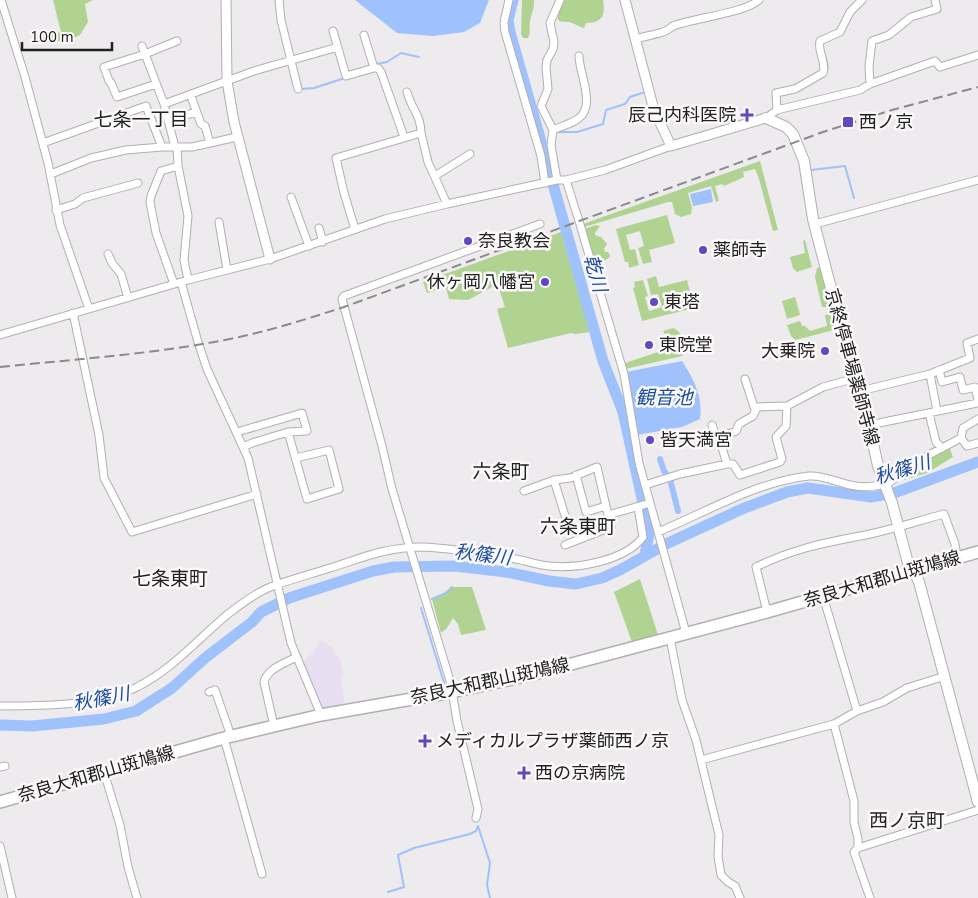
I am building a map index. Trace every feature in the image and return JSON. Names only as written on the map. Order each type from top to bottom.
[{"type":"main road","name":"京終停車場薬師寺線","points":[[766,118],[786,127],[793,134],[800,148],[815,224],[838,318],[870,425],[878,466],[892,503],[909,566],[914,571],[919,582],[978,802]]},
{"type":"main road","name":"奈良大和郡山斑鳩線","points":[[0,802],[228,737],[321,715],[452,692],[530,675],[767,612],[978,552]]},
{"type":"street","points":[[1,0],[43,143],[51,174],[56,210],[65,244],[88,309]]},
{"type":"street","points":[[226,0],[227,81],[237,137],[270,259]]},
{"type":"street","points":[[279,0],[281,20],[298,89]]},
{"type":"street","points":[[509,0],[504,22],[505,32],[541,156],[545,183]]},
{"type":"street","points":[[557,180],[551,145],[553,130],[541,106],[548,89],[547,60],[553,49],[554,42],[550,23],[560,0]]},
{"type":"street","points":[[625,0],[654,110],[671,146]]},
{"type":"street","points":[[777,110],[776,93],[795,89],[823,73],[825,65],[819,45],[820,41],[840,32],[850,12],[862,0]]},
{"type":"street","points":[[870,84],[872,41],[889,35],[911,18],[937,9],[935,0]]},
{"type":"street","points":[[636,39],[664,32],[673,26],[756,1]]},
{"type":"street","points":[[333,31],[346,76],[374,68],[378,68],[381,72],[404,137]]},
{"type":"street","points":[[364,35],[374,68]]},
{"type":"street","points":[[156,84],[117,97],[104,66],[145,54],[177,41]]},
{"type":"street","points":[[142,46],[164,104],[176,147],[188,216],[181,282]]},
{"type":"street","points":[[164,104],[227,81],[338,46]]},
{"type":"street","points":[[553,130],[578,120],[585,110],[585,87],[579,56]]},
{"type":"street","points":[[0,335],[181,282],[270,259],[385,219],[605,170],[671,146],[766,118],[777,110],[860,90],[870,84],[935,61],[940,67],[978,56]]},
{"type":"street","points":[[407,92],[409,100],[419,118],[428,162],[447,204]]},
{"type":"street","points":[[192,99],[201,124],[205,126],[210,143]]},
{"type":"street","points":[[43,143],[146,106],[162,147]]},
{"type":"street","points":[[168,121],[196,112]]},
{"type":"street","points":[[355,229],[336,158],[421,133]]},
{"type":"street","points":[[51,174],[91,158],[126,150],[192,147],[237,137]]},
{"type":"street","points":[[434,176],[470,154]]},
{"type":"street","points":[[178,166],[161,171],[151,196],[150,202],[156,233],[181,282],[198,342],[208,369],[243,447],[257,494],[284,617],[296,657],[321,715]]},
{"type":"street","points":[[566,180],[580,221],[624,374],[639,463],[686,633]]},
{"type":"street","points":[[815,224],[978,180]]},
{"type":"street","points":[[56,210],[75,204],[83,198],[138,183]]},
{"type":"street","points":[[291,197],[309,246]]},
{"type":"street","points":[[219,222],[227,270]]},
{"type":"street","points":[[476,818],[478,809],[452,692],[392,489],[342,299],[344,296],[540,224]]},
{"type":"street","points":[[319,228],[323,242]]},
{"type":"street","points":[[108,254],[112,263],[121,274],[128,298]]},
{"type":"street","points":[[73,313],[99,435],[104,478],[132,532],[257,494]]},
{"type":"street","points":[[860,391],[930,374],[970,358],[966,343],[978,340]]},
{"type":"street","points":[[870,425],[978,402],[975,387],[963,390],[960,377],[942,382],[939,370]]},
{"type":"street","points":[[930,374],[937,411]]},
{"type":"street","points":[[719,438],[736,431],[739,424],[752,416],[757,407],[787,406],[823,386],[856,378]]},
{"type":"street","points":[[745,379],[755,410]]},
{"type":"street","points":[[645,485],[680,474],[727,464],[733,464],[740,475],[780,462],[782,458],[776,437],[786,426],[787,406]]},
{"type":"street","points":[[237,432],[302,413],[307,430],[288,432],[243,447]]},
{"type":"street","points":[[929,413],[936,442],[942,448]]},
{"type":"street","points":[[978,419],[963,428],[961,438],[967,446],[978,443]]},
{"type":"street","points":[[712,425],[716,436],[719,438],[727,464]]},
{"type":"street","points":[[288,432],[306,499],[339,489],[329,450],[296,458]]},
{"type":"street","points":[[658,532],[754,490],[810,476],[823,477],[860,486],[885,484],[885,486],[921,459],[961,438]]},
{"type":"street","points":[[524,491],[554,480],[570,478],[597,467],[611,527],[565,545]]},
{"type":"street","points":[[576,475],[586,512],[606,506]]},
{"type":"street","points":[[554,480],[566,519],[564,524]]},
{"type":"street","points":[[608,515],[650,503]]},
{"type":"street","points":[[0,706],[31,707],[97,700],[138,687],[154,678],[229,614],[255,596],[380,552],[410,548],[434,548],[517,559],[549,566],[583,566],[615,557],[637,545],[643,538],[638,507]]},
{"type":"street","points":[[767,612],[756,567],[801,548],[944,514],[957,558]]},
{"type":"street","points":[[823,596],[857,711]]},
{"type":"street","points":[[670,638],[682,700],[696,740],[719,835],[718,856],[721,875],[735,886],[740,898]]},
{"type":"street","points":[[274,726],[264,682],[270,671],[296,657]]},
{"type":"street","points":[[701,760],[834,724],[857,711],[884,702],[907,688],[945,676]]},
{"type":"street","points":[[215,690],[262,874]]},
{"type":"street","points":[[834,724],[854,801],[854,822],[858,848]]},
{"type":"street","points":[[104,772],[120,825],[128,867],[137,898]]},
{"type":"street","points":[[870,898],[854,852],[858,848],[978,810]]},
{"type":"street","points":[[1,851],[12,898]]},
{"type":"shaded area","points":[[321,640],[331,647],[339,658],[344,674],[341,678],[345,706],[319,709],[301,663],[313,653]]},
{"type":"green space","points":[[53,0],[93,0],[85,4],[88,22],[80,35],[70,40],[39,43],[34,39],[61,32]]},
{"type":"green space","points":[[522,0],[534,0],[528,38],[523,38],[521,34]]},
{"type":"green space","points":[[563,0],[603,0],[604,10],[602,17],[596,22],[586,23],[584,28],[558,20]]},
{"type":"green space","points":[[760,161],[778,230],[773,231],[755,169],[743,172],[744,177],[724,186],[722,184],[715,186],[719,201],[716,202],[711,186],[688,193],[692,208],[691,214],[681,217],[675,214],[672,202],[668,202],[584,227],[583,224]]},
{"type":"green space","points":[[667,215],[675,243],[649,250],[652,262],[643,264],[638,248],[644,246],[640,231],[626,235],[630,250],[635,249],[639,265],[629,268],[628,262],[625,262],[616,229]]},
{"type":"green space","points":[[596,225],[600,226],[595,235],[601,237],[607,244],[604,249],[610,255],[609,258],[603,261],[604,266],[594,268],[584,229]]},
{"type":"green space","points":[[561,232],[590,332],[571,333],[508,348],[497,309],[505,307],[499,289],[492,287],[468,300],[449,299],[446,288],[427,293],[423,282]]},
{"type":"green space","points":[[805,240],[812,267],[797,272],[793,268],[790,257],[805,253],[803,241]]},
{"type":"green space","points":[[821,267],[838,329],[795,340],[791,336],[787,325],[800,321],[802,326],[805,326],[810,331],[827,326],[825,316],[829,313],[827,307],[822,307],[815,277],[817,268]]},
{"type":"green space","points":[[656,276],[659,287],[687,280],[694,308],[642,321],[633,288],[635,287],[634,282],[643,280],[648,296],[645,297],[649,311],[662,307],[658,294],[651,295],[647,279]]},
{"type":"green space","points":[[795,297],[800,315],[787,319],[782,301]]},
{"type":"green space","points":[[673,328],[682,336],[684,348],[682,356],[625,369],[624,365],[628,362],[664,350],[669,340],[663,331]]},
{"type":"green space","points":[[947,448],[950,449],[953,457],[927,473],[904,480],[902,476],[923,461]]},
{"type":"green space","points":[[640,579],[658,635],[632,642],[614,592]]},
{"type":"green space","points":[[452,587],[472,587],[486,630],[461,635],[458,624],[453,618],[447,628],[441,633],[432,599],[446,593]]},
{"type":"water","points":[[355,0],[489,0],[480,23],[464,32],[433,36],[397,33]]},
{"type":"water","points":[[711,189],[713,202],[693,206],[690,194]]},
{"type":"water","name":"観音池","points":[[682,361],[697,388],[701,411],[700,419],[682,427],[637,435],[626,372]]},
{"type":"waterway","name":"乾川","points":[[513,0],[508,21],[510,32],[603,361],[623,412],[647,521],[649,534],[645,555]]},
{"type":"waterway","points":[[376,64],[387,62],[401,53],[419,57]]},
{"type":"waterway","points":[[301,89],[314,88],[345,78]]},
{"type":"waterway","points":[[556,132],[577,132],[603,124],[606,110],[625,104],[630,97],[645,91]]},
{"type":"waterway","points":[[811,170],[845,166],[854,198]]},
{"type":"waterway","points":[[660,459],[664,471],[670,479],[678,511]]},
{"type":"waterway","name":"秋篠川","points":[[0,725],[32,726],[104,719],[136,711],[172,688],[205,658],[252,622],[261,612],[289,598],[373,571],[394,567],[455,566],[506,572],[549,581],[576,584],[602,578],[666,544],[742,509],[787,492],[808,488],[871,497],[894,493],[978,462]]},
{"type":"waterway","points":[[432,599],[446,593],[452,587]]},
{"type":"waterway","points":[[421,608],[445,686]]},
{"type":"waterway","points":[[478,826],[490,863],[487,885],[490,898]]},
{"type":"waterway","points":[[388,892],[404,887],[398,855],[414,848],[470,834],[476,831],[478,826]]},
{"type":"railway","points":[[0,367],[173,349],[230,339],[288,324],[344,307],[823,132],[892,110],[978,87]]},
{"type":"place","name":"辰己内科医院","points":[[747,115]]},
{"type":"place","name":"西ノ京","points":[[848,122]]},
{"type":"place","name":"奈良教会","points":[[468,241]]},
{"type":"place","name":"薬師寺","points":[[703,250]]},
{"type":"place","name":"休ヶ岡八幡宮","points":[[545,282]]},
{"type":"place","name":"東塔","points":[[654,302]]},
{"type":"place","name":"東院堂","points":[[649,345]]},
{"type":"place","name":"大乗院","points":[[825,351]]},
{"type":"place","name":"皆天満宮","points":[[650,440]]},
{"type":"place","name":"メディカルプラザ薬師西ノ京","points":[[425,741]]},
{"type":"place","name":"西の京病院","points":[[524,773]]},
{"type":"district","name":"七条一丁目","points":[[141,119]]},
{"type":"district","name":"六条町","points":[[501,471]]},
{"type":"district","name":"六条東町","points":[[578,526]]},
{"type":"district","name":"七条東町","points":[[170,578]]},
{"type":"district","name":"西ノ京町","points":[[907,820]]}]
